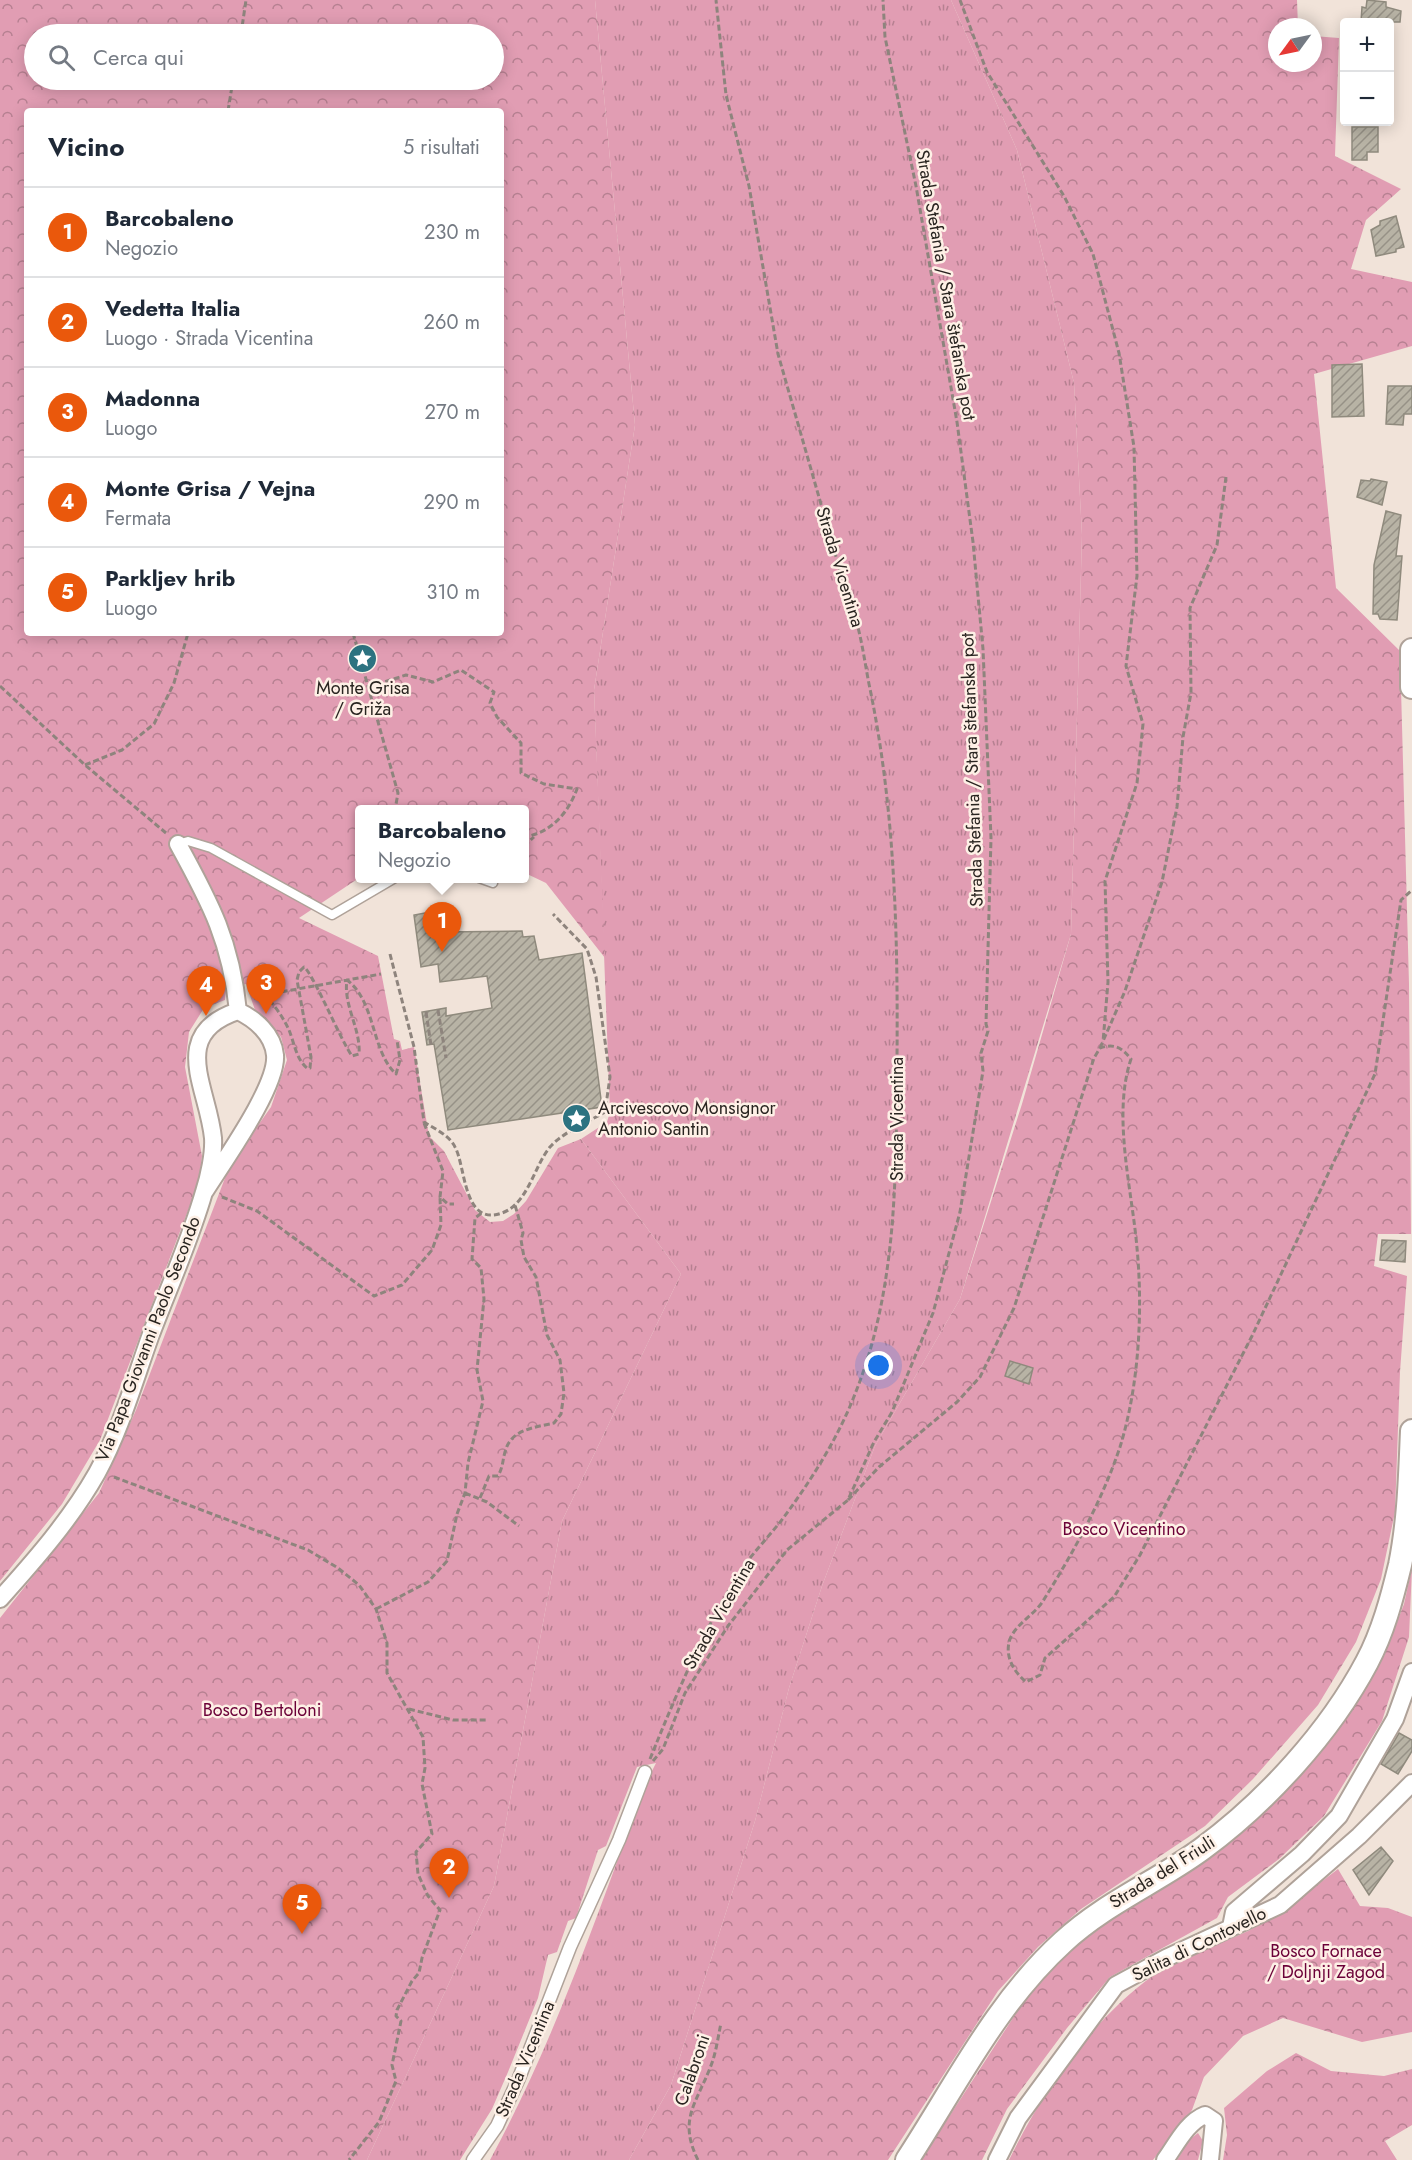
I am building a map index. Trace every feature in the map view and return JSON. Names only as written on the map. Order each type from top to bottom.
[{"type":"main road","points":[[1412,650],[1412,687]]},
{"type":"main road","name":"Strada del Friuli","points":[[907,2160],[996,2018],[1038,1965],[1092,1917],[1179,1866],[1226,1831],[1264,1797],[1293,1765],[1352,1687],[1380,1634],[1400,1564],[1407,1519],[1412,1431]]},
{"type":"street","points":[[178,844],[218,919],[234,972],[238,1011]]},
{"type":"street","name":"Via Papa Giovanni Paolo Secondo","points":[[0,1599],[30,1567],[98,1471],[205,1191],[259,1102],[275,1068],[275,1053],[262,1027],[253,1018],[238,1011],[211,1022],[203,1030],[199,1047],[200,1084],[213,1140],[205,1191]]},
{"type":"street","points":[[1231,1927],[1234,1912],[1302,1854],[1339,1816],[1395,1719],[1412,1672]]},
{"type":"street","name":"Strada Vicentina","points":[[473,2160],[497,2126],[570,1947],[619,1840],[645,1772]]},
{"type":"street","name":"Salita di Contovello","points":[[997,2160],[1018,2118],[1116,1985],[1280,1905],[1359,1836],[1412,1783]]},
{"type":"street","points":[[1165,2160],[1186,2130],[1198,2118],[1205,2115],[1214,2121],[1210,2160]]},
{"type":"lane","points":[[178,844],[188,840],[211,848],[332,915],[388,883]]},
{"type":"path","points":[[242,24],[246,0]]},
{"type":"path","name":"Strada Vicentina","points":[[645,1772],[683,1676],[714,1617],[739,1573],[815,1472],[856,1392],[878,1319],[896,1203],[898,1157],[894,902],[878,722],[858,619],[847,595],[778,354],[749,186],[726,95],[716,0]]},
{"type":"path","name":"Strada Stefania / Stara štefanska pot","points":[[645,1772],[663,1749],[685,1693],[755,1588],[787,1550],[848,1500],[874,1442],[905,1384],[933,1313],[960,1212],[983,1071],[981,1053],[988,1031],[986,1024],[991,838],[983,649],[973,542],[955,410],[916,186],[885,37],[883,0]]},
{"type":"path","points":[[960,0],[987,72],[1064,196],[1093,254],[1119,353],[1134,447],[1137,576],[1126,666],[1143,724],[1137,783],[1105,881],[1108,982],[1103,1042]]},
{"type":"path","points":[[228,108],[231,90]]},
{"type":"path","points":[[848,1500],[879,1467],[957,1402],[980,1377],[1014,1308],[1084,1088],[1125,992],[1162,882],[1177,807],[1183,737],[1191,693],[1190,608],[1217,545],[1227,477]]},
{"type":"path","points":[[85,765],[122,750],[154,724],[174,682],[187,636]]},
{"type":"path","points":[[354,636],[398,793],[396,805]]},
{"type":"path","points":[[368,687],[406,675],[433,682],[461,670],[494,692],[490,703],[497,717],[521,743],[521,773],[544,784],[577,789],[570,808],[552,825],[529,836]]},
{"type":"path","points":[[0,686],[85,765],[178,844]]},
{"type":"path","points":[[529,842],[537,833]]},
{"type":"path","points":[[1100,1048],[1110,1044],[1123,1049],[1131,1059],[1125,1077],[1122,1104],[1138,1252],[1137,1367],[1120,1448],[1074,1552],[1040,1606],[1010,1638],[1009,1656],[1015,1673],[1026,1682],[1040,1676],[1045,1658],[1114,1597],[1140,1554],[1252,1336],[1375,1074],[1401,900],[1412,890]]},
{"type":"path","points":[[424,1122],[448,1137],[456,1149],[468,1196],[483,1212],[494,1216],[506,1212],[515,1204],[551,1146],[605,1112],[610,1077],[601,1006],[587,949],[554,914]]},
{"type":"path","points":[[205,1191],[257,1211],[374,1296],[402,1285],[432,1251],[441,1225],[440,1197],[443,1171],[424,1122],[414,1047],[390,954]]},
{"type":"path","points":[[264,995],[288,1029],[302,1065],[310,1068],[310,1049],[299,989],[299,972],[304,967],[309,970],[345,1047],[352,1056],[357,1056],[360,1042],[348,997],[347,980]]},
{"type":"path","points":[[238,1011],[242,1001],[264,995],[381,974]]},
{"type":"path","points":[[347,980],[363,1005],[385,1058],[396,1074],[399,1071],[400,1060],[397,1040]]},
{"type":"path","points":[[438,1010],[446,1058]]},
{"type":"path","points":[[426,1012],[431,1045]]},
{"type":"path","points":[[440,1197],[448,1204],[454,1204]]},
{"type":"path","points":[[480,1498],[489,1476],[498,1476],[505,1462],[506,1448],[518,1434],[527,1429],[554,1423],[561,1414],[564,1393],[560,1360],[547,1335],[536,1277],[524,1257],[521,1240],[523,1233],[515,1204]]},
{"type":"path","points":[[376,1609],[428,1582],[447,1562],[457,1514],[465,1493],[468,1462],[483,1401],[477,1370],[484,1299],[481,1268],[472,1259],[475,1218],[483,1212]]},
{"type":"path","points":[[98,1471],[308,1550],[338,1568],[359,1585],[376,1609],[387,1643],[387,1673],[423,1737],[425,1768],[422,1784],[432,1834],[416,1852],[418,1874],[428,1896],[440,1910],[422,1958],[419,1973],[412,1981],[397,2010],[396,2016],[401,2021],[392,2065],[396,2081],[379,2122],[349,2160]]},
{"type":"path","points":[[465,1493],[480,1498],[519,1526]]},
{"type":"path","points":[[409,1709],[453,1720],[487,1720]]},
{"type":"path","name":"Calabroni","points":[[698,2160],[687,2127],[693,2101],[711,2067],[721,2023]]},
{"type":"green space","name":"Bosco Bertoloni","points":[[0,0],[595,0],[635,425],[594,690],[605,958],[546,883],[529,875],[529,805],[355,805],[355,881],[299,918],[378,956],[394,1039],[400,1041],[402,1050],[414,1047],[429,1136],[444,1151],[475,1210],[490,1222],[503,1221],[514,1214],[526,1201],[558,1148],[581,1139],[681,1274],[562,1521],[494,1886],[367,2160],[0,2160],[0,1618],[99,1493],[136,1410],[230,1165],[271,1107],[287,1060],[281,1037],[255,1010],[246,984],[226,989],[225,1000],[204,1008],[189,1032],[185,1067],[202,1156],[199,1182],[100,1440],[62,1504],[0,1581]]},
{"type":"green space","points":[[595,0],[951,0],[1017,150],[1074,383],[1082,535],[1071,934],[960,1299],[875,1446],[822,1586],[789,1688],[755,1821],[671,2085],[629,2160],[490,2160],[535,2069],[555,2022],[645,1785],[656,1763],[637,1767],[606,1846],[598,1850],[576,1918],[568,1921],[557,1952],[548,1955],[538,1998],[492,2109],[460,2160],[367,2160],[494,1886],[562,1521],[681,1274],[581,1139],[607,1122],[610,1112],[594,690],[635,425]]},
{"type":"green space","name":"Bosco Vicentino","points":[[951,0],[1297,0],[1298,18],[1268,18],[1268,72],[1322,72],[1322,37],[1339,38],[1335,156],[1401,189],[1366,220],[1351,269],[1412,282],[1412,346],[1314,374],[1336,588],[1400,651],[1409,984],[1411,1234],[1378,1234],[1374,1266],[1407,1276],[1400,1372],[1395,1512],[1381,1579],[1356,1642],[1318,1705],[1253,1779],[1205,1826],[1081,1909],[1038,1947],[998,1991],[888,2160],[629,2160],[671,2085],[755,1821],[789,1688],[822,1586],[875,1446],[960,1299],[1022,1104],[1071,934],[1082,535],[1074,383],[1017,150]]},
{"type":"green space","points":[[1412,1568],[1409,1637],[1382,1721],[1324,1816],[1279,1859],[1228,1897],[1217,1918],[1110,1977],[1067,2028],[1007,2109],[982,2160],[921,2160],[1044,1970],[1122,1912],[1202,1862],[1357,1695],[1384,1656],[1404,1604]]},
{"type":"green space","name":"Bosco Fornace / Doljnji Zagod","points":[[1338,1869],[1360,1906],[1388,1908],[1412,1917],[1412,2032],[1362,2042],[1283,2018],[1243,2036],[1204,2077],[1192,2110],[1153,2160],[1009,2160],[1037,2109],[1070,2059],[1109,2013],[1131,1993],[1154,1975],[1175,1963],[1248,1931],[1272,1917]]},
{"type":"green space","points":[[1296,2053],[1331,2071],[1384,2076],[1412,2069],[1412,2125],[1385,2141],[1397,2160],[1223,2160],[1227,2135],[1224,2108],[1267,2071]]},
{"type":"green space","points":[[1198,2133],[1203,2141],[1198,2160],[1177,2160],[1189,2140]]},
{"type":"building","points":[[1367,0],[1386,2],[1386,7],[1401,11],[1400,22],[1394,22],[1394,18],[1361,18],[1362,7],[1366,8]]},
{"type":"building","points":[[1352,127],[1378,127],[1378,152],[1367,152],[1367,160],[1352,160]]},
{"type":"building","points":[[1396,216],[1404,247],[1396,249],[1396,252],[1376,256],[1371,230],[1380,225],[1380,221]]},
{"type":"building","points":[[1362,364],[1364,416],[1332,417],[1332,365]]},
{"type":"building","points":[[1388,386],[1412,386],[1412,414],[1404,414],[1403,425],[1386,424]]},
{"type":"building","points":[[1371,479],[1387,482],[1382,505],[1357,497],[1361,480],[1370,481]]},
{"type":"building","points":[[1386,511],[1401,515],[1396,556],[1402,556],[1397,620],[1380,619],[1378,614],[1373,614],[1374,565]]},
{"type":"building","points":[[441,910],[443,932],[522,931],[523,937],[534,936],[539,960],[582,953],[602,1107],[448,1130],[434,1044],[427,1045],[422,1012],[446,1008],[446,1016],[492,1008],[487,976],[440,982],[438,964],[421,967],[414,915]]},
{"type":"building","points":[[1382,1240],[1406,1241],[1405,1262],[1380,1260]]},
{"type":"building","points":[[1010,1361],[1033,1368],[1029,1384],[1005,1376]]},
{"type":"building","points":[[1399,1733],[1412,1740],[1412,1751],[1398,1774],[1381,1764]]},
{"type":"building","points":[[1381,1847],[1393,1861],[1369,1895],[1353,1870]]},
{"type":"place","name":"Monte Grisa / Griža","points":[[363,659]]},
{"type":"place","name":"Barcobaleno","points":[[442,952]]},
{"type":"place","name":"Madonna","points":[[266,1014]]},
{"type":"place","name":"Monte Grisa / Vejna","points":[[206,1016]]},
{"type":"place","name":"Arcivescovo Monsignor Antonio Santin","points":[[577,1118]]},
{"type":"place","name":"Vedetta Italia","points":[[449,1898]]},
{"type":"place","name":"Parkljev hrib","points":[[302,1934]]}]
